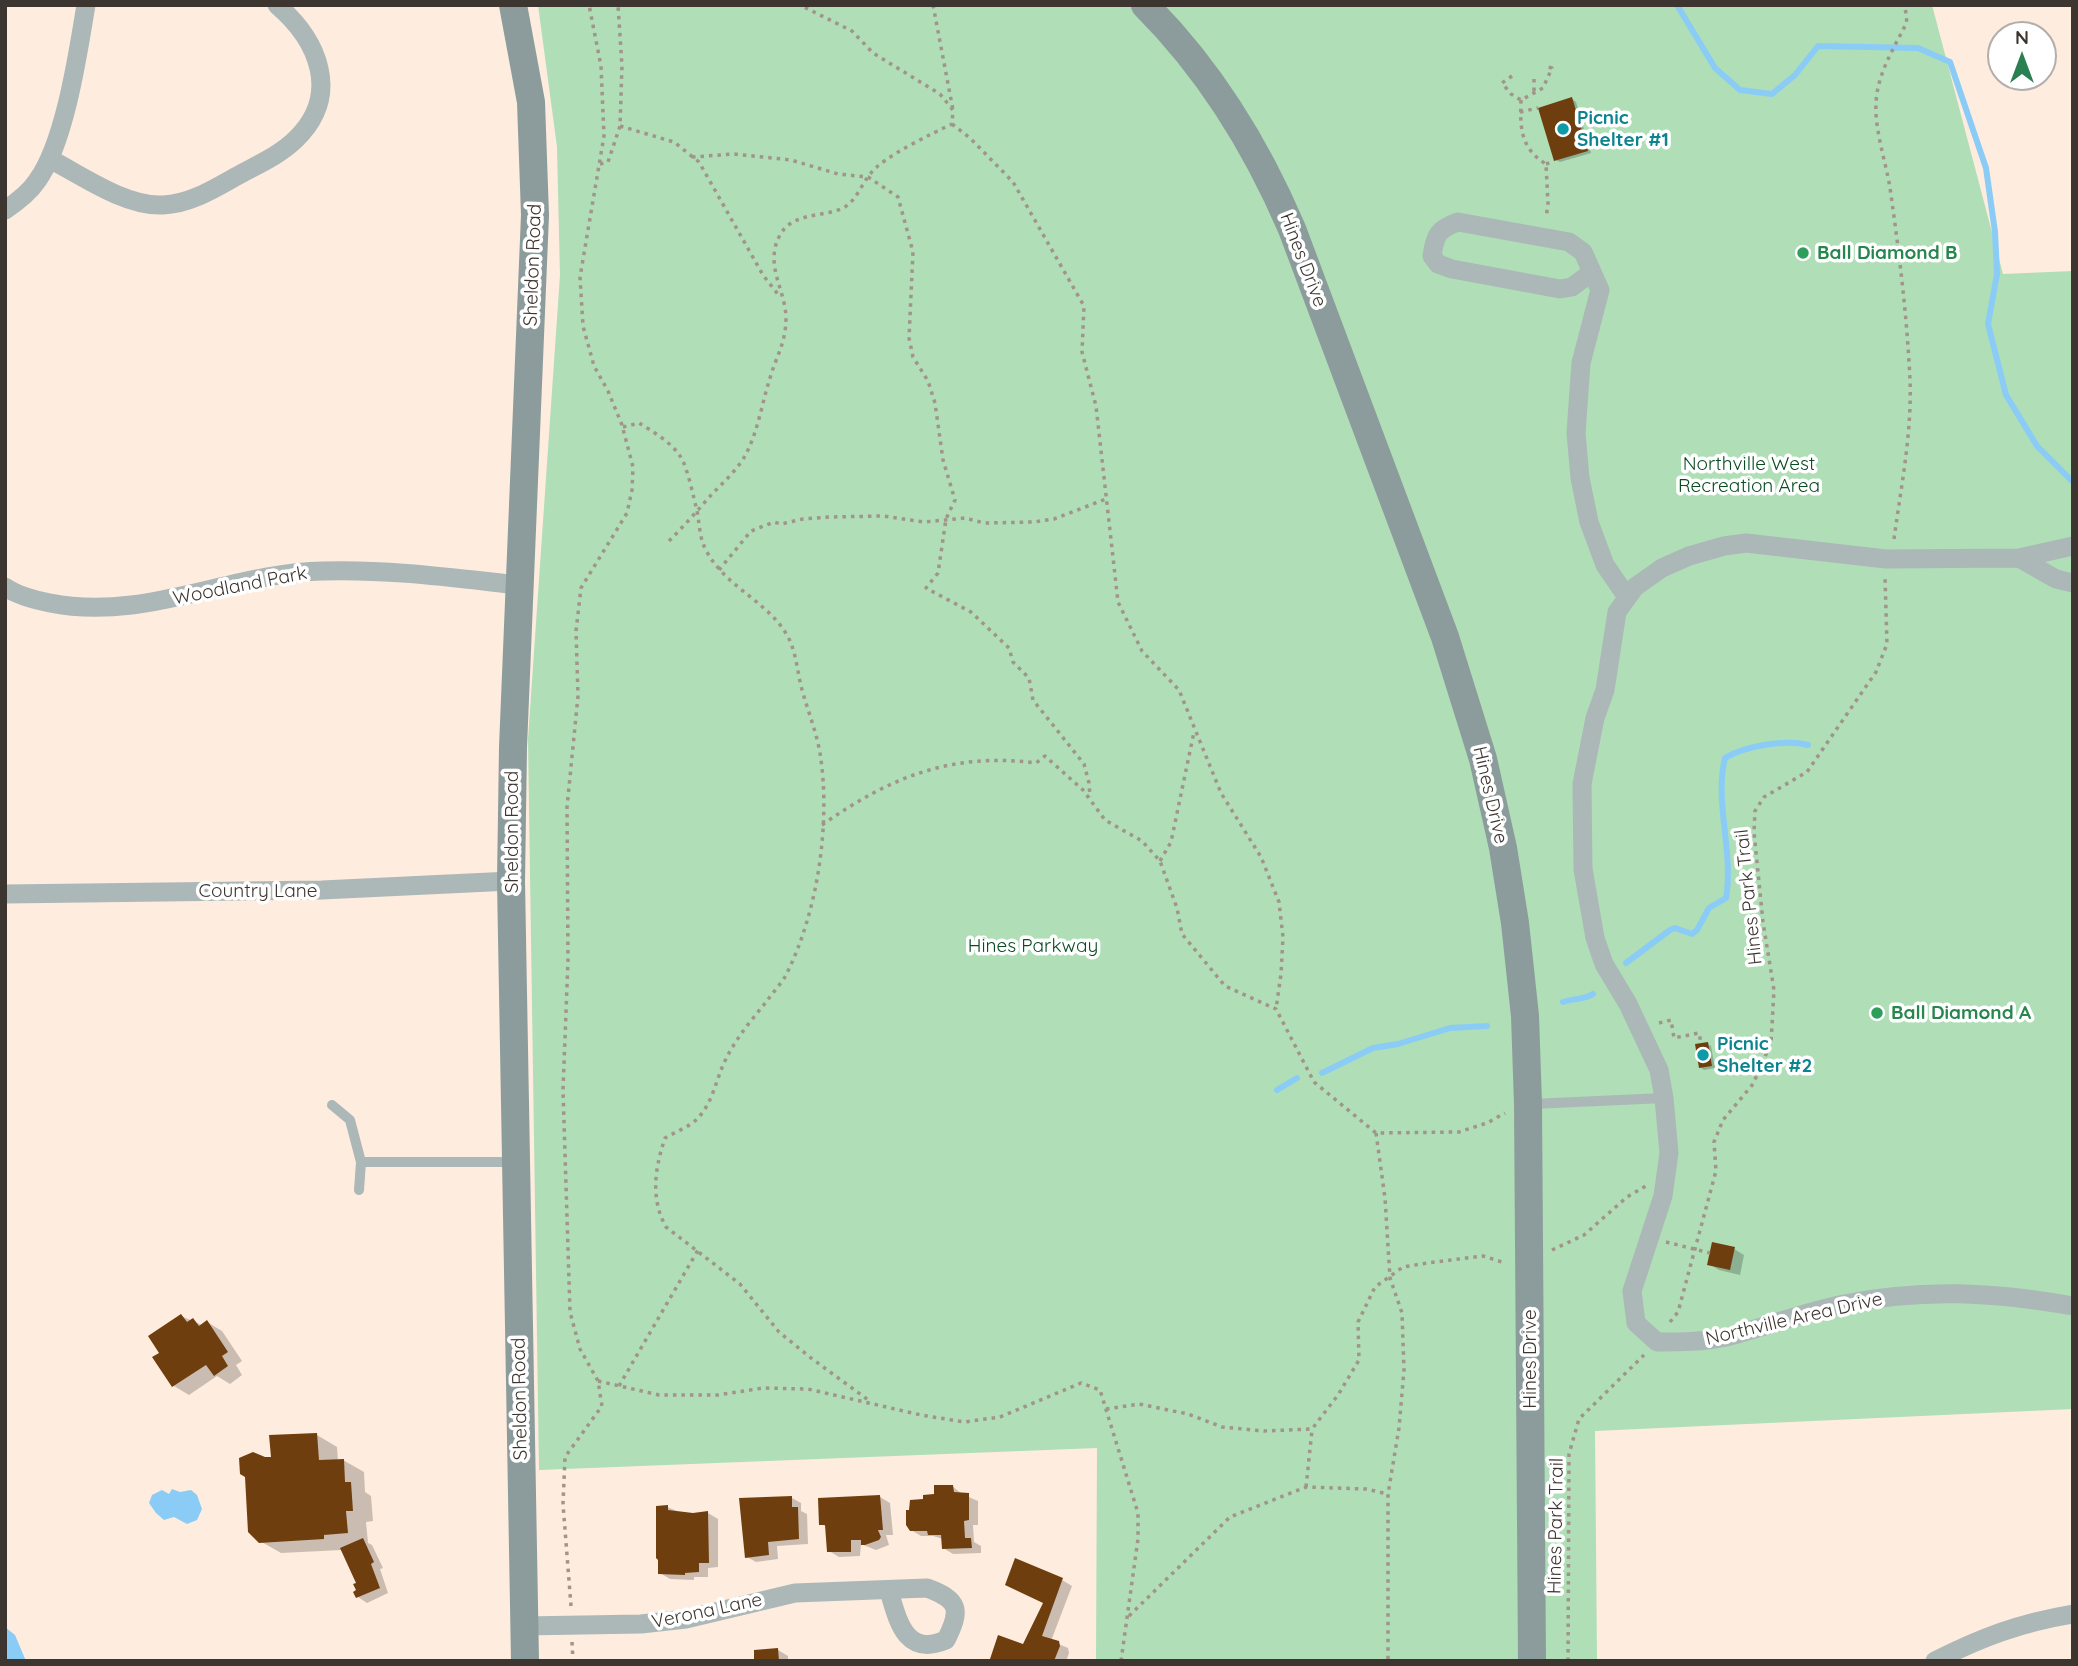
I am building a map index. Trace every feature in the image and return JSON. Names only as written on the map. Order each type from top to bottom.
[{"type":"street","points":[[5,210],[19,201],[37,182],[50,159],[77,60],[86,5]]},
{"type":"street","points":[[50,159],[110,191],[149,205],[163,205],[181,203],[202,195],[286,148],[297,138],[318,108],[321,82],[313,47],[277,5]]},
{"type":"street","name":"Sheldon Road","points":[[513,5],[531,102],[535,215],[513,747],[511,881],[525,1661]]},
{"type":"street","name":"Hines Drive","points":[[1145,5],[1205,74],[1255,152],[1278,195],[1445,637],[1483,759],[1516,923],[1525,1016],[1532,1661]]},
{"type":"street","points":[[1592,272],[1572,287],[1560,289],[1452,269],[1438,264],[1432,256],[1434,241],[1443,227],[1458,222],[1569,242],[1583,252],[1592,272],[1600,290],[1581,363],[1578,389],[1576,433],[1580,478],[1589,522],[1605,565],[1628,597]]},
{"type":"street","points":[[1657,1342],[1636,1323],[1632,1291],[1650,1238],[1666,1174],[1669,1153],[1664,1098],[1659,1070],[1640,1027],[1605,964],[1595,937],[1583,869],[1581,784],[1595,718],[1605,690],[1617,612],[1635,587],[1662,568],[1689,556],[1724,546],[1746,543],[1886,559],[2019,558],[2073,546]]},
{"type":"street","points":[[2019,558],[2056,579],[2073,583]]},
{"type":"street","name":"Woodland Park","points":[[5,587],[36,601],[69,607],[104,609],[194,594],[278,575],[321,570],[390,572],[519,584]]},
{"type":"street","name":"Country Lane","points":[[5,894],[322,891],[511,881]]},
{"type":"street","name":"Northville Area Drive","points":[[1657,1342],[1692,1342],[1724,1337],[1843,1304],[1905,1294],[1959,1292],[2073,1306]]},
{"type":"street","name":"Verona Lane","points":[[524,1626],[641,1624],[686,1619],[795,1593],[890,1591]]},
{"type":"street","points":[[1935,1661],[1979,1639],[2039,1620],[2073,1614]]},
{"type":"lane","points":[[1528,1104],[1664,1098]]},
{"type":"lane","points":[[332,1105],[350,1120],[361,1162],[359,1190]]},
{"type":"lane","points":[[361,1162],[516,1162]]},
{"type":"path","points":[[573,1661],[563,1504],[565,1457],[602,1406],[598,1381],[580,1349],[570,1312],[563,1090],[568,960],[566,807],[578,696],[576,631],[581,588],[627,513],[633,467],[622,426],[608,391],[594,366],[583,326],[580,277],[604,136],[601,66],[589,5]]},
{"type":"path","points":[[600,164],[608,162],[620,125],[622,66],[618,5]]},
{"type":"path","points":[[800,5],[852,31],[873,53],[940,94],[953,110]]},
{"type":"path","points":[[933,5],[953,110],[952,124]]},
{"type":"path","name":"Hines Park Trail","points":[[1568,1661],[1569,1454],[1579,1419],[1657,1342],[1678,1312],[1693,1248],[1716,1171],[1714,1142],[1723,1120],[1753,1084],[1771,1043],[1774,990],[1763,922],[1754,832],[1755,811],[1764,797],[1807,772],[1876,672],[1887,644],[1886,559],[1894,540],[1906,444],[1910,384],[1907,327],[1890,186],[1877,124],[1876,95],[1882,71],[1906,24],[1904,5]]},
{"type":"path","points":[[1521,100],[1543,88],[1552,68],[1548,67]]},
{"type":"path","points":[[1512,76],[1502,83],[1511,94],[1521,100]]},
{"type":"path","points":[[1534,79],[1534,93]]},
{"type":"path","points":[[1521,100],[1522,134],[1529,148],[1546,164],[1548,204],[1542,237]]},
{"type":"path","points":[[1520,113],[1538,108]]},
{"type":"path","points":[[669,541],[734,472],[753,438],[773,368],[785,342],[786,314],[775,277],[773,257],[778,238],[786,225],[798,219],[843,208],[859,191],[871,171],[923,138],[952,124]]},
{"type":"path","points":[[952,124],[970,138],[1013,182],[1084,306],[1082,352],[1096,406],[1118,602],[1142,651],[1179,690],[1221,793],[1261,856],[1279,902],[1283,937],[1276,1009],[1314,1082],[1376,1133],[1459,1132],[1528,1104]]},
{"type":"path","points":[[620,125],[674,142],[699,162],[763,275],[783,300]]},
{"type":"path","points":[[692,156],[734,154],[792,160],[838,174],[868,177],[898,197],[913,252],[909,338],[913,357],[928,381],[935,403],[943,460],[954,500],[946,519],[938,573],[926,587],[971,612],[1009,648],[1013,662],[1029,678],[1033,700],[1084,764],[1090,799]]},
{"type":"path","points":[[1546,164],[1554,161]]},
{"type":"path","points":[[622,426],[639,423],[680,454],[697,511],[700,541],[719,570],[768,612],[787,635],[796,655],[801,687],[820,754],[822,825],[819,874],[798,947],[785,978],[726,1058],[712,1096],[697,1119],[665,1138],[658,1160],[655,1195],[659,1215],[666,1227],[740,1284],[779,1332],[871,1402]]},
{"type":"path","points":[[719,570],[751,531],[774,522],[780,524],[803,519],[883,516],[924,522],[965,518],[992,524],[1034,522],[1054,519],[1106,499]]},
{"type":"path","points":[[1160,861],[1171,842],[1194,732]]},
{"type":"path","points":[[822,825],[851,805],[900,778],[953,764],[1004,759],[1036,763],[1045,756],[1083,790],[1105,820],[1142,841],[1160,861],[1177,908],[1182,934],[1225,986],[1276,1009]]},
{"type":"path","points":[[1640,1027],[1671,1020],[1674,1038],[1699,1034],[1700,1043]]},
{"type":"path","points":[[1376,1133],[1385,1198],[1390,1278],[1402,1313],[1404,1370],[1399,1428],[1388,1494],[1388,1661]]},
{"type":"path","points":[[1306,1487],[1312,1429],[1338,1395],[1359,1360],[1359,1322],[1375,1287],[1403,1267],[1483,1255],[1502,1264],[1529,1261],[1584,1235],[1627,1197],[1666,1174]]},
{"type":"path","points":[[1650,1238],[1710,1253]]},
{"type":"path","points":[[618,1386],[698,1250]]},
{"type":"path","points":[[598,1381],[659,1395],[718,1395],[763,1388],[808,1389],[921,1416],[964,1422],[1000,1417],[1081,1384],[1100,1390],[1138,1513],[1138,1539],[1121,1661]]},
{"type":"path","points":[[1106,1409],[1139,1404],[1188,1413],[1222,1427],[1264,1432],[1312,1429]]},
{"type":"path","points":[[1128,1617],[1230,1517],[1306,1487],[1366,1489],[1388,1494]]},
{"type":"green space","name":"Hines Parkway","points":[[538,5],[1932,5],[2003,274],[2073,271],[2073,1409],[1595,1431],[1597,1661],[1096,1661],[1097,1448],[539,1470],[528,739],[560,275],[557,147]]},
{"type":"water","points":[[172,1489],[180,1492],[191,1490],[197,1495],[202,1509],[197,1520],[187,1524],[174,1517],[164,1520],[156,1513],[149,1503],[152,1495],[162,1490],[169,1494]]},
{"type":"water","points":[[5,1627],[15,1635],[26,1661],[5,1661]]},
{"type":"building","name":"Picnic Shelter #1","points":[[1572,97],[1588,151],[1554,161],[1538,108]]},
{"type":"building","name":"Picnic Shelter #2","points":[[1708,1042],[1712,1066],[1699,1068],[1695,1044]]},
{"type":"building","points":[[1712,1242],[1735,1247],[1730,1270],[1707,1265]]},
{"type":"building","points":[[181,1314],[187,1322],[193,1318],[199,1326],[207,1320],[228,1352],[222,1356],[228,1366],[214,1376],[206,1365],[172,1387],[152,1357],[159,1353],[148,1336]]},
{"type":"building","points":[[317,1433],[319,1460],[344,1459],[345,1482],[351,1482],[353,1511],[346,1511],[348,1533],[324,1535],[324,1539],[259,1543],[248,1532],[245,1477],[240,1474],[239,1458],[253,1452],[271,1457],[269,1435]]},
{"type":"building","points":[[934,1485],[953,1485],[954,1492],[969,1493],[969,1520],[964,1521],[965,1538],[971,1538],[972,1548],[942,1549],[941,1535],[928,1535],[927,1531],[910,1531],[906,1525],[906,1510],[909,1510],[910,1500],[923,1499],[923,1495],[934,1494]]},
{"type":"building","points":[[880,1495],[883,1530],[878,1530],[881,1537],[879,1540],[861,1545],[861,1540],[851,1540],[851,1552],[827,1552],[825,1525],[819,1525],[818,1498]]},
{"type":"building","points":[[792,1496],[792,1507],[798,1507],[799,1539],[768,1542],[769,1555],[745,1558],[739,1498]]},
{"type":"building","points":[[668,1505],[668,1510],[693,1513],[708,1511],[709,1563],[699,1563],[699,1572],[685,1575],[658,1574],[656,1506]]},
{"type":"building","points":[[363,1538],[374,1562],[371,1564],[380,1588],[356,1598],[353,1584],[356,1583],[340,1548]]},
{"type":"building","points":[[1015,1558],[1063,1578],[1042,1636],[1059,1641],[1060,1646],[1054,1661],[990,1659],[998,1635],[1023,1644],[1043,1603],[1005,1585]]},
{"type":"building","points":[[778,1648],[779,1661],[754,1661],[754,1650]]},
{"type":"waterway","points":[[1677,5],[1715,68],[1740,90],[1772,94],[1795,75],[1818,46],[1918,48],[1950,62],[1986,168],[1995,232],[1997,274],[1988,324],[2006,395],[2037,446],[2073,482]]},
{"type":"waterway","points":[[1626,963],[1670,930],[1675,928],[1692,934],[1709,908],[1726,898],[1728,863],[1722,792],[1725,758],[1765,745],[1808,745]]},
{"type":"waterway","points":[[1563,1002],[1593,994]]},
{"type":"waterway","points":[[1322,1073],[1373,1048],[1398,1044],[1450,1028],[1487,1026]]},
{"type":"waterway","points":[[1277,1090],[1297,1078]]},
{"type":"place","name":"Picnic Shelter #1","points":[[1563,129]]},
{"type":"place","name":"Ball Diamond B","points":[[1803,253]]},
{"type":"place","name":"Ball Diamond A","points":[[1877,1013]]},
{"type":"place","name":"Picnic Shelter #2","points":[[1703,1055]]},
{"type":"park label","name":"Northville West Recreation Area","points":[[1749,475]]}]
